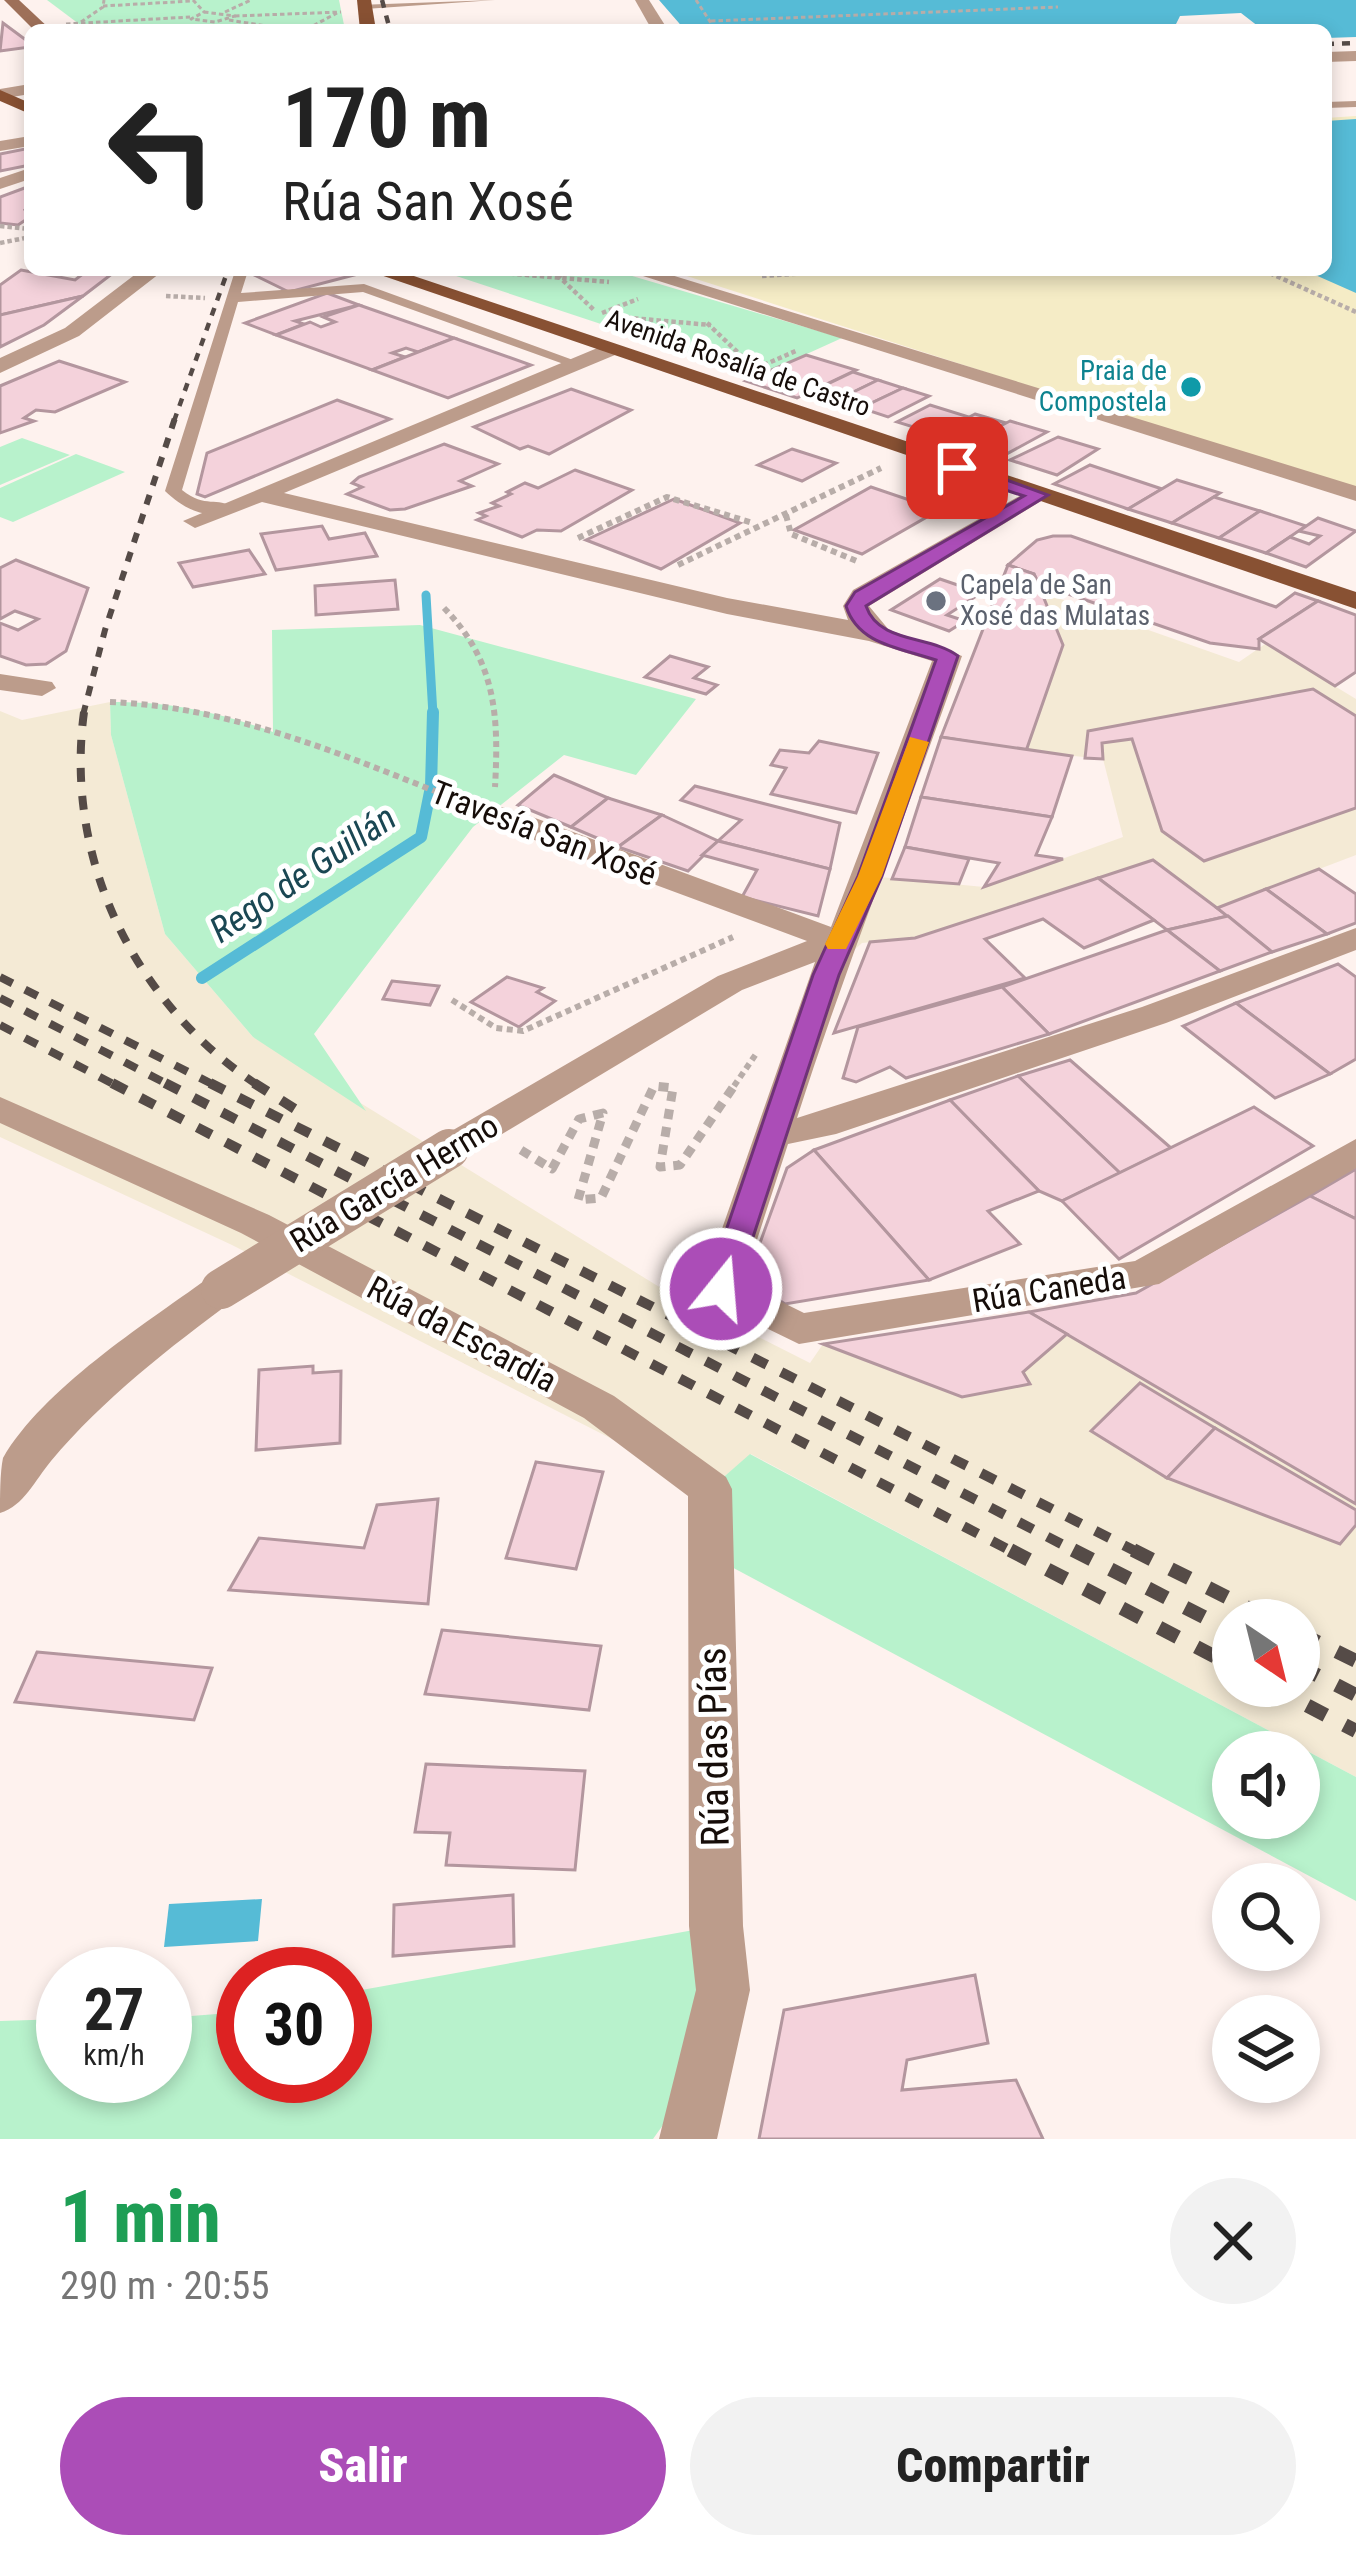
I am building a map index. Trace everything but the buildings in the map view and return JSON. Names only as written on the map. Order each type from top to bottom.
[{"type":"main road","name":"Avenida Rosalía de Castro","points":[[376,278],[607,350],[1356,602]]},
{"type":"street","points":[[11,0],[37,24]]},
{"type":"street","points":[[364,3],[502,1]]},
{"type":"street","points":[[0,366],[72,332],[146,276]]},
{"type":"street","points":[[648,276],[1356,494]]},
{"type":"street","points":[[195,521],[607,350]]},
{"type":"street","points":[[259,494],[749,611],[878,634],[948,656],[870,876],[838,941],[776,1134],[823,1125],[1154,1016],[1356,938]]},
{"type":"street","points":[[878,634],[856,616],[862,596],[1039,495]]},
{"type":"street","points":[[0,682],[42,688]]},
{"type":"street","name":"Travesía San Xosé","points":[[494,814],[794,929],[838,941]]},
{"type":"street","name":"Rúa García Hermo","points":[[0,1496],[28,1455],[107,1372],[220,1289],[730,983],[838,941]]},
{"type":"street","name":"Rúa da Escardia","points":[[0,1108],[255,1224],[598,1407]]},
{"type":"street","name":"Rúa Caneda","points":[[776,1134],[721,1289],[799,1329],[1145,1274],[1356,1151]]},
{"type":"street","name":"Rúa das Pías","points":[[598,1407],[710,1489],[716,1926],[723,1990],[688,2139]]},
{"type":"lane","points":[[226,508],[195,508],[173,491],[239,276]]},
{"type":"lane","points":[[232,298],[376,278],[577,364]]},
{"type":"path","points":[[190,17],[225,12],[250,0]]},
{"type":"path","points":[[695,0],[712,24]]},
{"type":"path","points":[[80,22],[104,3],[194,1],[205,12]]},
{"type":"path","points":[[710,21],[1058,7]]},
{"type":"path","points":[[63,24],[190,17],[215,22],[348,11]]},
{"type":"path","points":[[225,12],[262,24]]},
{"type":"path","points":[[318,24],[338,12]]},
{"type":"path","points":[[558,276],[670,286],[755,369]]},
{"type":"path","points":[[558,276],[598,315]]},
{"type":"path","points":[[1277,276],[1356,312]]},
{"type":"path","points":[[584,321],[670,286]]},
{"type":"path","points":[[152,296],[232,298]]},
{"type":"path","points":[[745,374],[837,332]]},
{"type":"path","points":[[661,574],[754,524],[786,515],[898,459]]},
{"type":"path","points":[[577,546],[577,539],[667,496],[754,524]]},
{"type":"path","points":[[786,515],[791,534],[870,566]]},
{"type":"path","points":[[444,608],[471,632],[491,671],[498,719],[494,814]]},
{"type":"path","name":"Travesía San Xosé","points":[[110,701],[155,701],[227,715],[494,814]]},
{"type":"path","points":[[452,1000],[496,1028],[523,1031],[685,955],[747,932],[794,929]]},
{"type":"path","points":[[512,1145],[552,1169],[579,1119],[603,1113],[578,1200],[601,1198],[654,1086],[673,1088],[660,1167],[680,1165],[757,1051]]},
{"type":"shaded area","points":[[1038,591],[1239,662],[1265,644],[1356,699],[1356,855],[1217,908],[1153,860],[915,938],[862,943],[826,975],[870,876],[984,887],[1123,837],[1103,759],[1026,751],[1063,645]]},
{"type":"shaded area","points":[[110,702],[111,735],[165,934],[253,1037],[661,1288],[810,1363],[823,1344],[1136,1293],[1356,1169],[1356,1777],[1320,1758],[1320,1731],[1270,1731],[1225,1707],[1320,1707],[1320,1599],[1212,1599],[1212,1700],[751,1454],[710,1489],[232,1245],[0,1137],[0,711],[22,720]]},
{"type":"green space","points":[[47,0],[339,0],[344,24],[79,24]]},
{"type":"green space","points":[[456,276],[632,276],[842,338],[758,376]]},
{"type":"green space","points":[[22,438],[70,455],[0,485],[0,447]]},
{"type":"green space","points":[[76,454],[125,472],[13,522],[0,517],[0,488]]},
{"type":"green space","points":[[420,625],[696,699],[636,775],[564,755],[473,827],[314,1034],[366,1111],[253,1037],[165,934],[111,735],[110,702],[193,709],[273,732],[272,630]]},
{"type":"green space","points":[[750,1454],[1212,1700],[1212,1707],[1225,1707],[1270,1731],[1212,1731],[1212,1824],[711,1556],[710,1489]]},
{"type":"green space","points":[[1320,1758],[1356,1777],[1356,1901],[1320,1882],[1320,1863],[1285,1863],[1240,1839],[1320,1839]]},
{"type":"green space","points":[[716,1926],[705,2066],[653,2139],[0,2139],[0,2021],[36,2020],[36,2103],[192,2103],[192,2016],[216,2014],[216,2103],[372,2103],[372,1988]]},
{"type":"sand","name":"Praia de Compostela","points":[[1356,116],[1356,491],[687,276],[1332,276],[1332,118]]},
{"type":"water","points":[[659,0],[1356,0],[1356,37],[1332,38],[1332,24],[1255,24],[1241,13],[1180,16],[1176,24],[680,24]]},
{"type":"water","points":[[1356,119],[1356,293],[1318,276],[1332,276],[1332,121]]},
{"type":"water","points":[[262,1899],[258,1941],[164,1947],[169,1904]]},
{"type":"waterway","name":"Rego de Guillán","points":[[426,595],[433,714]]},
{"type":"waterway","name":"Rego de Guillán","points":[[202,978],[421,837],[431,787],[433,714]]},
{"type":"railway","points":[[382,0],[388,24]]},
{"type":"railway","points":[[1332,44],[1356,43]]},
{"type":"railway","points":[[174,421],[226,276]]},
{"type":"railway","points":[[83,715],[105,630],[174,421]]},
{"type":"railway","points":[[84,712],[85,821],[98,874],[118,924],[144,971],[177,1014],[215,1053],[259,1086]]},
{"type":"railway","points":[[0,977],[216,1086]]},
{"type":"railway","points":[[0,998],[171,1086]]},
{"type":"railway","points":[[0,1025],[117,1086]]},
{"type":"railway","points":[[112,1083],[1015,1553]]},
{"type":"railway","points":[[165,1083],[1079,1553]]},
{"type":"railway","points":[[210,1083],[1139,1553]]},
{"type":"railway","points":[[254,1083],[295,1109]]},
{"type":"railway","points":[[1010,1550],[1212,1655]]},
{"type":"railway","points":[[1073,1550],[1212,1621]]},
{"type":"railway","points":[[1133,1550],[1230,1599]]},
{"type":"railway","points":[[1320,1643],[1356,1661]]},
{"type":"railway","points":[[1320,1677],[1356,1695]]},
{"type":"railway","points":[[1310,1707],[1356,1731]]},
{"type":"slow traffic","points":[[837,944],[870,876],[918,742]]},
{"type":"place","name":"Praia de Compostela","points":[[1191,387]]},
{"type":"place","name":"Capela de San Xosé das Mulatas","points":[[936,601]]},
{"type":"route","points":[[721,1289],[776,1134],[803,1038],[838,941],[870,876],[948,656],[878,634],[862,624],[856,606],[862,596],[1039,495],[957,468]]}]
